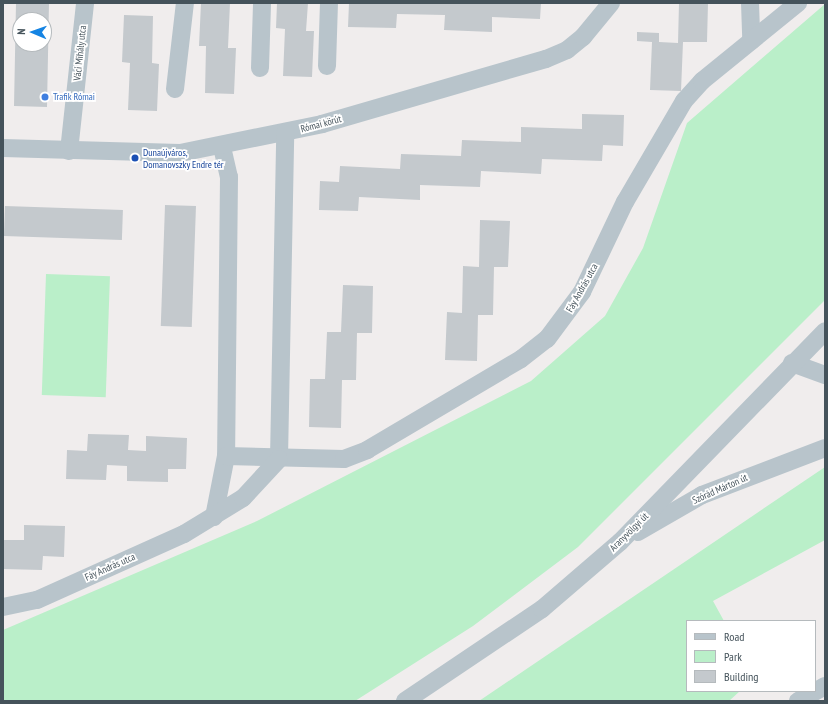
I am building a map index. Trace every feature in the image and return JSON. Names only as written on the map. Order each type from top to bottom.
[{"type":"street","name":"Váci Mihály utca","points":[[69,151],[86,3]]},
{"type":"street","points":[[175,89],[185,3]]},
{"type":"street","points":[[260,68],[262,3]]},
{"type":"street","points":[[327,66],[329,3]]},
{"type":"street","name":"Római körút","points":[[3,148],[162,154],[222,147],[285,133],[510,72],[546,59],[567,50],[583,37],[611,3]]},
{"type":"street","points":[[750,3],[751,41]]},
{"type":"street","name":"Fáy András utca","points":[[226,456],[279,459],[344,459],[367,450],[521,359],[546,339],[582,292],[666,127],[702,81],[798,3]]},
{"type":"street","points":[[279,459],[285,133]]},
{"type":"street","points":[[214,517],[226,456],[228,177],[222,147]]},
{"type":"street","name":"Aranyvölgyi út","points":[[406,701],[542,609],[620,542],[792,363],[825,331]]},
{"type":"street","points":[[792,363],[825,375]]},
{"type":"street","name":"Szórád Márton út","points":[[620,542],[702,495],[825,448]]},
{"type":"street","name":"Fáy András utca","points":[[3,607],[37,600],[214,517],[257,485],[279,459]]},
{"type":"street","points":[[816,691],[825,686]]},
{"type":"street","points":[[798,701],[814,692]]},
{"type":"green space","points":[[825,4],[825,300],[578,547],[473,626],[355,701],[3,701],[3,630],[257,521],[531,381],[605,316],[643,248],[687,123]]},
{"type":"green space","points":[[46,274],[110,276],[106,397],[42,395]]},
{"type":"green space","points":[[825,467],[825,540],[713,601],[723,620],[686,620],[686,692],[739,692],[729,701],[479,701]]},
{"type":"building","points":[[16,3],[49,3],[49,12],[16,12]]},
{"type":"building","points":[[201,3],[230,3],[228,48],[236,48],[234,94],[205,93],[206,46],[199,46]]},
{"type":"building","points":[[277,3],[308,3],[306,31],[314,31],[312,77],[283,76],[285,29],[276,28]]},
{"type":"building","points":[[349,3],[541,3],[540,19],[492,17],[492,32],[444,30],[445,15],[397,14],[396,28],[348,27]]},
{"type":"building","points":[[679,3],[708,3],[707,42],[683,42],[681,91],[650,90],[652,42],[637,41],[637,32],[659,33],[659,42],[678,43]]},
{"type":"building","points":[[124,15],[153,16],[152,63],[159,64],[157,111],[128,110],[130,63],[122,62]]},
{"type":"building","points":[[15,52],[48,52],[47,107],[14,106]]},
{"type":"building","points":[[582,114],[624,115],[623,146],[603,145],[602,161],[542,159],[541,174],[481,171],[480,187],[420,185],[420,200],[359,197],[358,211],[319,210],[320,181],[339,182],[340,166],[400,169],[401,154],[461,156],[462,140],[521,142],[521,127],[582,129]]},
{"type":"building","points":[[165,205],[196,206],[192,327],[161,326]]},
{"type":"building","points":[[5,206],[123,210],[122,240],[4,236]]},
{"type":"building","points":[[480,220],[510,221],[508,267],[494,267],[493,315],[478,315],[477,361],[445,360],[447,312],[462,313],[463,266],[479,267]]},
{"type":"building","points":[[343,285],[373,286],[372,333],[357,333],[356,380],[342,380],[341,428],[309,427],[310,379],[325,379],[327,332],[341,332]]},
{"type":"building","points":[[88,434],[129,435],[128,450],[146,451],[146,436],[187,438],[186,469],[168,469],[168,482],[127,481],[127,466],[107,465],[106,480],[66,479],[67,450],[87,451]]},
{"type":"building","points":[[24,525],[65,526],[64,557],[43,556],[42,570],[3,569],[3,540],[24,540]]},
{"type":"place","name":"Trafik Római","points":[[45,97]]},
{"type":"place","name":"Dunaújváros, Domanovszky Endre tér","points":[[135,158]]}]
